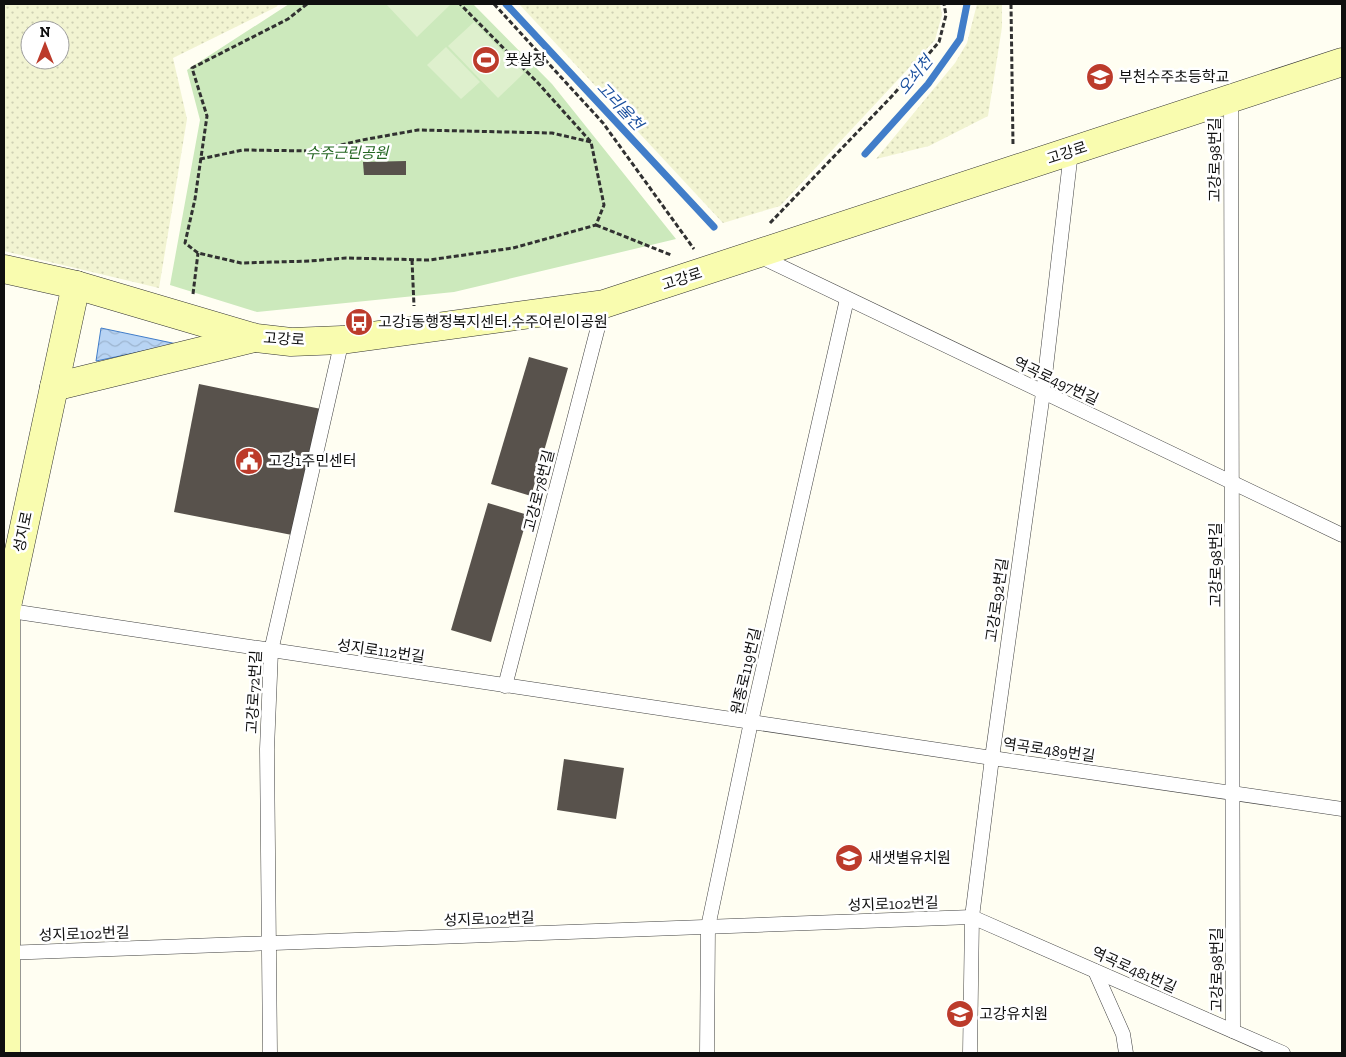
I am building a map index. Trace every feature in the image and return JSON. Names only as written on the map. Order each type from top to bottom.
[{"type":"street","name":"고강로","points":[[4,269],[76,285],[256,338],[291,342],[342,340],[604,304],[1342,62]]},
{"type":"street","name":"성지로","points":[[6,1053],[5,611],[76,285]]},
{"type":"street","points":[[54,387],[256,338]]},
{"type":"lane","name":"고강로98번길","points":[[1231,99],[1233,1031]]},
{"type":"lane","name":"고강로92번길","points":[[970,1053],[972,917],[992,758],[1043,393],[1071,152]]},
{"type":"lane","name":"역곡로497번길","points":[[756,255],[1342,535]]},
{"type":"lane","name":"원종로119번길","points":[[707,1053],[708,927],[750,722],[847,299]]},
{"type":"lane","name":"고강로78번길","points":[[505,686],[604,304]]},
{"type":"lane","name":"고강로72번길","points":[[270,1053],[267,749],[271,651],[342,340]]},
{"type":"lane","name":"성지로112번길","points":[[5,611],[750,722]]},
{"type":"lane","name":"역곡로489번길","points":[[750,722],[1342,809]]},
{"type":"lane","name":"성지로102번길","points":[[5,953],[972,917]]},
{"type":"lane","name":"역곡로481번길","points":[[972,917],[1284,1053]]},
{"type":"lane","points":[[1095,971],[1124,1034],[1126,1053]]},
{"type":"path","points":[[307,4],[288,19],[192,68],[206,116],[194,199],[185,243],[198,252],[241,263],[310,262],[346,258],[430,260],[513,248],[596,225],[674,256]]},
{"type":"path","points":[[460,4],[537,82],[591,142],[604,205],[596,225]]},
{"type":"path","points":[[494,4],[603,123],[709,270]]},
{"type":"path","points":[[764,228],[893,95],[939,42],[946,15],[944,4]]},
{"type":"path","points":[[1011,4],[1013,171]]},
{"type":"path","points":[[200,159],[243,150],[316,151],[418,130],[552,133],[591,142]]},
{"type":"path","points":[[190,318],[198,252]]},
{"type":"path","points":[[412,260],[416,330]]},
{"type":"green space","points":[[4,4],[279,4],[173,58],[187,119],[159,288],[4,251]]},
{"type":"green space","name":"수주근린공원","points":[[289,4],[473,4],[552,84],[676,239],[454,292],[257,312],[170,285],[200,120],[187,70]]},
{"type":"green space","points":[[386,4],[451,4],[417,37]]},
{"type":"green space","points":[[519,4],[940,4],[942,15],[935,40],[780,206],[723,223]]},
{"type":"green space","points":[[977,4],[1002,4],[1002,27],[988,116],[929,146],[876,159],[955,63],[967,43]]},
{"type":"green space","name":"풋살장","points":[[474,22],[524,73],[498,98],[448,46]]},
{"type":"green space","points":[[446,47],[480,82],[461,99],[427,65]]},
{"type":"water","points":[[101,328],[177,344],[96,361]]},
{"type":"building","points":[[406,161],[406,175],[364,175],[363,162]]},
{"type":"building","points":[[529,357],[568,368],[531,496],[491,484]]},
{"type":"building","name":"고강1주민센터","points":[[199,384],[326,410],[297,536],[174,512]]},
{"type":"building","points":[[488,503],[528,515],[491,642],[451,630]]},
{"type":"building","points":[[564,759],[624,768],[616,819],[557,810]]},
{"type":"waterway","name":"고리울천","points":[[506,4],[714,227]]},
{"type":"waterway","name":"오쇠천","points":[[865,154],[928,84],[960,39],[967,4]]},
{"type":"place","name":"풋살장","points":[[486,60]]},
{"type":"place","name":"부천수주초등학교","points":[[1100,77]]},
{"type":"place","name":"고강1동행정복지센터.수주어린이공원","points":[[359,322]]},
{"type":"place","name":"고강1주민센터","points":[[249,461]]},
{"type":"place","name":"새샛별유치원","points":[[849,858]]},
{"type":"place","name":"고강유치원","points":[[960,1014]]}]
